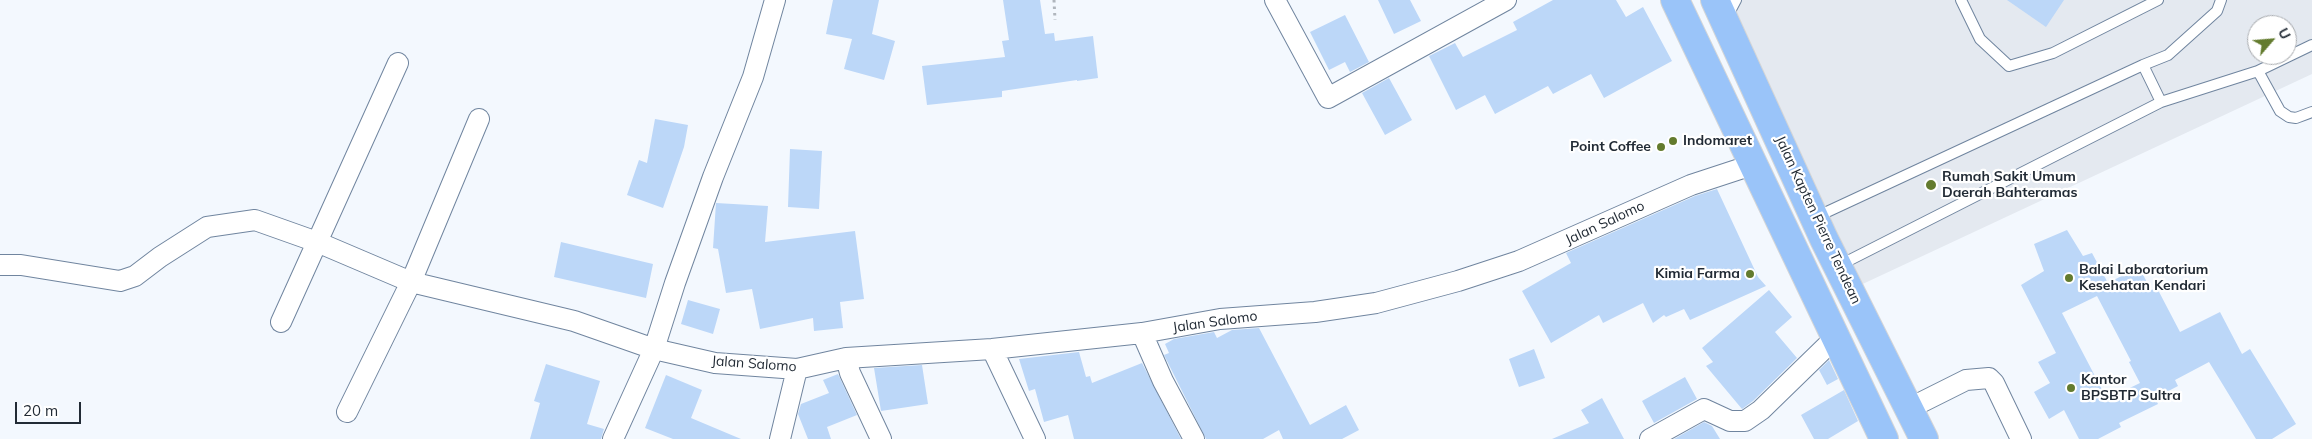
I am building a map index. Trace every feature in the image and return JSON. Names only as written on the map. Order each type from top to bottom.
[{"type":"highway","points":[[1676,0],[1884,439]]},
{"type":"highway","name":"Jalan Kapten Pierre Tendean","points":[[1725,7],[1820,228],[1924,439]]},
{"type":"highway","points":[[1796,255],[1820,228]]},
{"type":"street","points":[[613,439],[654,349],[710,186],[753,77],[775,0]]},
{"type":"street","points":[[1275,0],[1328,98],[1506,0]]},
{"type":"street","points":[[282,322],[398,63]]},
{"type":"street","points":[[347,412],[411,282],[479,119]]},
{"type":"street","name":"Jalan Salomo","points":[[0,265],[20,265],[120,281],[135,276],[160,257],[207,227],[255,220],[317,242],[411,282],[574,321],[654,349],[715,363],[797,368],[846,358],[992,349],[1142,333],[1220,319],[1344,309],[1420,292],[1519,261],[1691,185],[1754,164]]},
{"type":"street","points":[[1142,333],[1163,381],[1194,439]]},
{"type":"street","points":[[1650,439],[1704,409],[1730,421],[1745,421],[1761,410],[1835,338]]},
{"type":"street","points":[[992,349],[1035,439]]},
{"type":"street","points":[[846,358],[850,373],[881,439]]},
{"type":"street","points":[[780,439],[797,368]]},
{"type":"street","points":[[1910,408],[1966,380],[1989,378],[1994,383],[2021,439]]},
{"type":"lane","points":[[1961,0],[1980,39],[2009,66],[2053,53],[2158,0]]},
{"type":"lane","points":[[1820,228],[2144,65],[2168,55],[2217,11],[2221,0]]},
{"type":"lane","points":[[1838,266],[2161,102],[2258,71],[2312,45]]},
{"type":"lane","points":[[2144,65],[2161,102]]},
{"type":"lane","points":[[2258,71],[2280,112],[2288,117],[2296,118],[2312,112]]},
{"type":"path","points":[[1054,0],[1054,20]]},
{"type":"shaded area","name":"Rumah Sakit Umum Daerah Bahteramas","points":[[1705,0],[2312,0],[2312,74],[1837,296]]},
{"type":"building","points":[[833,0],[879,0],[872,34],[895,41],[884,80],[844,69],[852,39],[826,34]]},
{"type":"building","points":[[1003,0],[1040,0],[1045,34],[1054,33],[1055,41],[1093,36],[1098,78],[1002,91],[1002,97],[927,105],[922,66],[1005,57],[1002,41],[1009,40]]},
{"type":"building","points":[[1378,0],[1410,0],[1421,21],[1394,34]]},
{"type":"building","points":[[1553,0],[1616,0],[1626,17],[1643,7],[1672,61],[1604,98],[1591,74],[1553,94],[1548,86],[1495,114],[1485,95],[1456,110],[1429,56],[1455,43],[1463,57],[1517,30],[1513,22]]},
{"type":"building","points":[[2007,0],[2064,0],[2046,27]]},
{"type":"building","points":[[1345,15],[1369,62],[1350,72],[1345,62],[1329,70],[1310,32]]},
{"type":"building","points":[[1389,78],[1412,120],[1385,135],[1362,93]]},
{"type":"building","points":[[655,119],[688,125],[684,147],[663,208],[627,195],[639,160],[647,163]]},
{"type":"building","points":[[790,149],[822,151],[819,209],[788,207]]},
{"type":"building","points":[[1717,189],[1758,277],[1766,286],[1690,320],[1684,309],[1666,317],[1664,315],[1653,323],[1643,303],[1603,323],[1599,315],[1551,343],[1522,291],[1571,263],[1566,253],[1695,196]]},
{"type":"building","points":[[716,203],[768,206],[765,242],[855,231],[864,299],[840,302],[843,328],[814,331],[813,318],[760,329],[752,289],[726,293],[718,249],[713,248]]},
{"type":"building","points":[[2067,230],[2083,256],[2092,253],[2108,283],[2139,267],[2151,290],[2157,288],[2180,332],[2220,312],[2242,354],[2250,349],[2296,424],[2272,439],[2256,439],[2209,362],[2175,380],[2178,386],[2155,398],[2158,404],[2119,423],[2121,427],[2098,439],[2079,439],[2064,410],[2049,419],[2034,392],[2050,383],[2038,362],[2056,353],[2021,285],[2044,271],[2034,244]],"holes":[[[2097,296],[2131,361],[2129,362],[2140,383],[2107,399],[2062,313]]]},
{"type":"building","points":[[561,242],[653,264],[646,298],[554,277]]},
{"type":"building","points":[[1769,290],[1792,317],[1775,332],[1797,358],[1753,401],[1742,409],[1706,366],[1713,362],[1702,348]]},
{"type":"building","points":[[688,300],[720,309],[713,334],[681,324]]},
{"type":"building","points":[[1259,328],[1310,425],[1346,405],[1359,430],[1342,439],[1283,439],[1279,430],[1263,439],[1206,439],[1164,355],[1169,353],[1165,344],[1174,339],[1214,332],[1217,338],[1232,330]]},
{"type":"building","points":[[1534,349],[1545,378],[1519,387],[1509,359]]},
{"type":"building","points":[[1079,352],[1086,377],[1090,376],[1092,383],[1142,363],[1181,439],[1074,439],[1068,415],[1044,422],[1035,389],[1029,391],[1019,359]]},
{"type":"building","points":[[1829,360],[1838,379],[1827,385],[1819,370]]},
{"type":"building","points":[[546,364],[600,381],[587,424],[604,429],[601,439],[530,439],[540,403],[534,401]]},
{"type":"building","points":[[922,365],[928,404],[881,411],[874,368]]},
{"type":"building","points":[[838,374],[857,415],[827,427],[831,439],[808,439],[798,414],[801,404],[829,393],[823,380]]},
{"type":"building","points":[[666,375],[702,390],[691,418],[741,439],[673,439],[645,428]]},
{"type":"building","points":[[1685,377],[1697,399],[1654,423],[1642,401]]},
{"type":"building","points":[[1844,390],[1858,421],[1828,439],[1814,439],[1801,415]]},
{"type":"building","points":[[1602,398],[1624,439],[1552,439],[1589,423],[1581,410]]},
{"type":"building","points":[[1704,422],[1712,426],[1720,439],[1674,439]]},
{"type":"place","name":"Indomaret","points":[[1673,141]]},
{"type":"place","name":"Point Coffee","points":[[1661,147]]},
{"type":"place","name":"Rumah Sakit Umum Daerah Bahteramas","points":[[1931,185]]},
{"type":"place","name":"Kimia Farma","points":[[1750,274]]},
{"type":"place","name":"Balai Laboratorium Kesehatan Kendari","points":[[2069,278]]},
{"type":"place","name":"Kantor BPSBTP Sultra","points":[[2071,388]]}]
